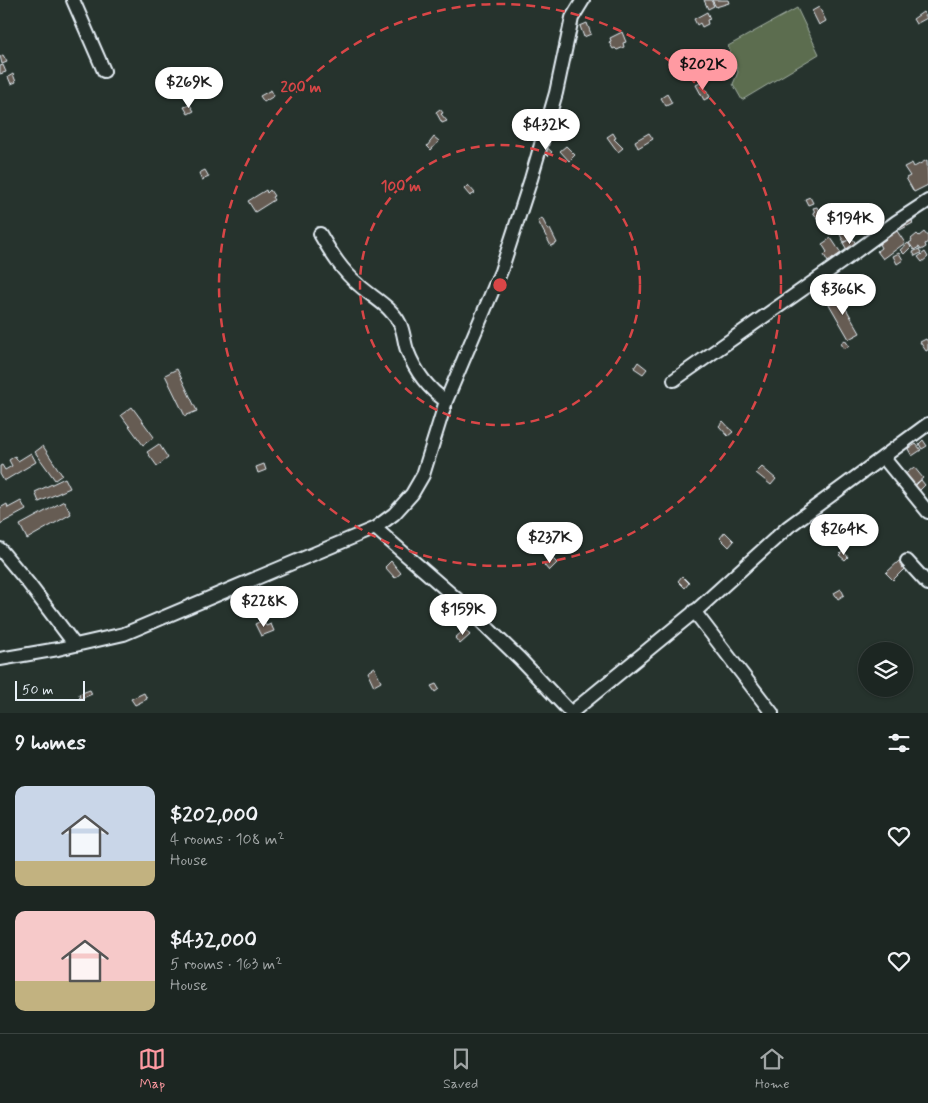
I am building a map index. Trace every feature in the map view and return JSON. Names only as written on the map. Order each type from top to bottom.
[{"type":"street","points":[[73,0],[104,71]]},
{"type":"street","points":[[0,659],[124,634],[375,528],[394,514],[412,494],[423,475],[446,401],[501,271],[531,180],[556,93],[572,18],[583,0]]},
{"type":"street","points":[[674,380],[928,201]]},
{"type":"street","points":[[320,234],[334,258],[347,274],[360,287],[384,304],[400,323],[407,349],[424,382],[435,394],[446,401]]},
{"type":"street","points":[[375,528],[466,607],[571,712],[694,611],[788,528],[928,424]]},
{"type":"street","points":[[883,457],[928,512]]},
{"type":"street","points":[[0,549],[75,645]]},
{"type":"street","points":[[907,561],[928,584]]},
{"type":"street","points":[[694,611],[772,713]]},
{"type":"green space","points":[[797,8],[819,54],[742,100],[733,84],[738,72],[728,46]]},
{"type":"building","points":[[704,0],[711,0],[714,6],[708,9]]},
{"type":"building","points":[[712,0],[728,0],[729,3],[716,7]]},
{"type":"building","points":[[819,7],[826,21],[819,25],[812,11]]},
{"type":"building","points":[[707,12],[710,19],[707,20],[708,24],[702,27],[700,23],[697,25],[694,19]]},
{"type":"building","points":[[923,12],[927,18],[916,24],[913,19]]},
{"type":"building","points":[[587,23],[591,34],[584,37],[580,26]]},
{"type":"building","points":[[622,32],[626,42],[623,43],[624,47],[617,50],[613,49],[609,42],[611,41],[610,38]]},
{"type":"building","points":[[686,52],[693,66],[688,68],[681,55]]},
{"type":"building","points":[[3,55],[7,62],[2,64],[0,56]]},
{"type":"building","points":[[3,65],[6,72],[0,74],[0,66]]},
{"type":"building","points":[[13,74],[16,82],[11,84],[8,77]]},
{"type":"building","points":[[702,82],[710,97],[704,100],[696,85]]},
{"type":"building","points":[[271,90],[274,96],[264,102],[260,96]]},
{"type":"building","points":[[667,94],[672,103],[666,106],[661,98]]},
{"type":"building","points":[[190,105],[194,111],[188,114],[184,107]]},
{"type":"building","points":[[440,109],[443,113],[441,114],[447,121],[442,123],[436,112]]},
{"type":"building","points":[[563,115],[569,124],[555,132],[550,123]]},
{"type":"building","points":[[613,133],[616,138],[614,139],[623,148],[618,152],[607,137]]},
{"type":"building","points":[[649,133],[653,139],[638,148],[635,141]]},
{"type":"building","points":[[434,137],[439,141],[431,150],[427,146]]},
{"type":"building","points":[[544,145],[552,152],[548,156],[541,149]]},
{"type":"building","points":[[566,146],[575,155],[569,161],[560,151]]},
{"type":"building","points":[[927,160],[928,185],[914,192],[906,178],[910,176],[904,167],[912,163],[914,167]]},
{"type":"building","points":[[205,170],[209,177],[202,180],[199,173]]},
{"type":"building","points":[[468,185],[475,193],[470,196],[464,189]]},
{"type":"building","points":[[266,190],[267,193],[270,190],[274,200],[255,212],[248,201]]},
{"type":"building","points":[[810,197],[813,203],[808,205],[805,199]]},
{"type":"building","points":[[817,207],[821,216],[817,218],[813,208]]},
{"type":"building","points":[[847,209],[849,212],[840,216],[839,213]]},
{"type":"building","points":[[850,212],[856,223],[850,226],[847,223],[844,224],[840,217]]},
{"type":"building","points":[[916,212],[919,216],[913,223],[900,230],[896,225]]},
{"type":"building","points":[[542,218],[557,243],[551,246],[538,221]]},
{"type":"building","points":[[856,224],[861,226],[856,234],[852,232]]},
{"type":"building","points":[[844,228],[850,239],[844,242],[838,231]]},
{"type":"building","points":[[897,231],[905,243],[883,259],[877,251],[881,248],[879,244]]},
{"type":"building","points":[[924,232],[928,237],[928,242],[925,244],[926,247],[921,250],[919,247],[914,250],[909,243],[912,241],[911,239],[917,234],[919,236]]},
{"type":"building","points":[[831,238],[841,253],[828,262],[824,255],[827,252],[822,244]]},
{"type":"building","points":[[850,239],[851,241],[853,239],[858,247],[849,253],[843,243]]},
{"type":"building","points":[[908,243],[911,247],[904,254],[900,250]]},
{"type":"building","points":[[919,249],[921,253],[915,256],[913,252]]},
{"type":"building","points":[[925,252],[928,257],[922,262],[918,257]]},
{"type":"building","points":[[899,253],[903,260],[897,264],[893,256]]},
{"type":"building","points":[[833,289],[835,293],[826,298],[824,294]]},
{"type":"building","points":[[837,293],[860,333],[849,339],[826,299]]},
{"type":"building","points":[[926,339],[928,350],[926,351],[920,342]]},
{"type":"building","points":[[845,340],[849,346],[844,349],[841,343]]},
{"type":"building","points":[[638,362],[647,369],[643,374],[634,368]]},
{"type":"building","points":[[177,369],[197,411],[185,416],[165,375]]},
{"type":"building","points":[[132,407],[154,437],[143,445],[121,415]]},
{"type":"building","points":[[723,421],[733,432],[728,436],[719,426]]},
{"type":"building","points":[[923,440],[927,446],[922,449],[919,444]]},
{"type":"building","points":[[159,444],[168,458],[157,466],[147,452]]},
{"type":"building","points":[[916,444],[921,450],[912,456],[908,449]]},
{"type":"building","points":[[43,446],[62,475],[55,480],[35,452]]},
{"type":"building","points":[[31,453],[36,462],[4,481],[0,474],[0,466],[2,465],[5,470],[12,466],[9,460],[15,456],[18,461]]},
{"type":"building","points":[[264,464],[266,470],[258,473],[256,467]]},
{"type":"building","points":[[762,467],[776,479],[771,485],[756,473]]},
{"type":"building","points":[[914,467],[923,478],[912,487],[903,476]]},
{"type":"building","points":[[65,478],[70,488],[39,502],[35,492]]},
{"type":"building","points":[[921,480],[925,485],[918,492],[914,487]]},
{"type":"building","points":[[21,501],[26,510],[0,524],[0,508],[7,504],[8,508]]},
{"type":"building","points":[[64,501],[71,514],[27,539],[20,525]]},
{"type":"building","points":[[725,532],[734,541],[729,547],[720,538]]},
{"type":"building","points":[[844,541],[848,546],[845,550],[840,545]]},
{"type":"building","points":[[843,551],[848,557],[845,560],[839,555]]},
{"type":"building","points":[[552,558],[557,563],[549,571],[544,565]]},
{"type":"building","points":[[900,560],[906,567],[893,580],[886,573]]},
{"type":"building","points":[[391,561],[401,573],[395,578],[385,567]]},
{"type":"building","points":[[682,576],[689,583],[685,588],[678,581]]},
{"type":"building","points":[[841,589],[844,595],[838,599],[834,593]]},
{"type":"building","points":[[263,620],[266,626],[271,624],[274,631],[261,636],[255,624]]},
{"type":"building","points":[[465,629],[470,635],[460,644],[455,638]]},
{"type":"building","points":[[374,667],[381,682],[374,686],[367,671]]},
{"type":"building","points":[[436,684],[439,689],[435,692],[431,686]]},
{"type":"building","points":[[90,690],[92,694],[80,699],[79,694]]},
{"type":"building","points":[[144,693],[147,699],[135,705],[131,699]]}]
